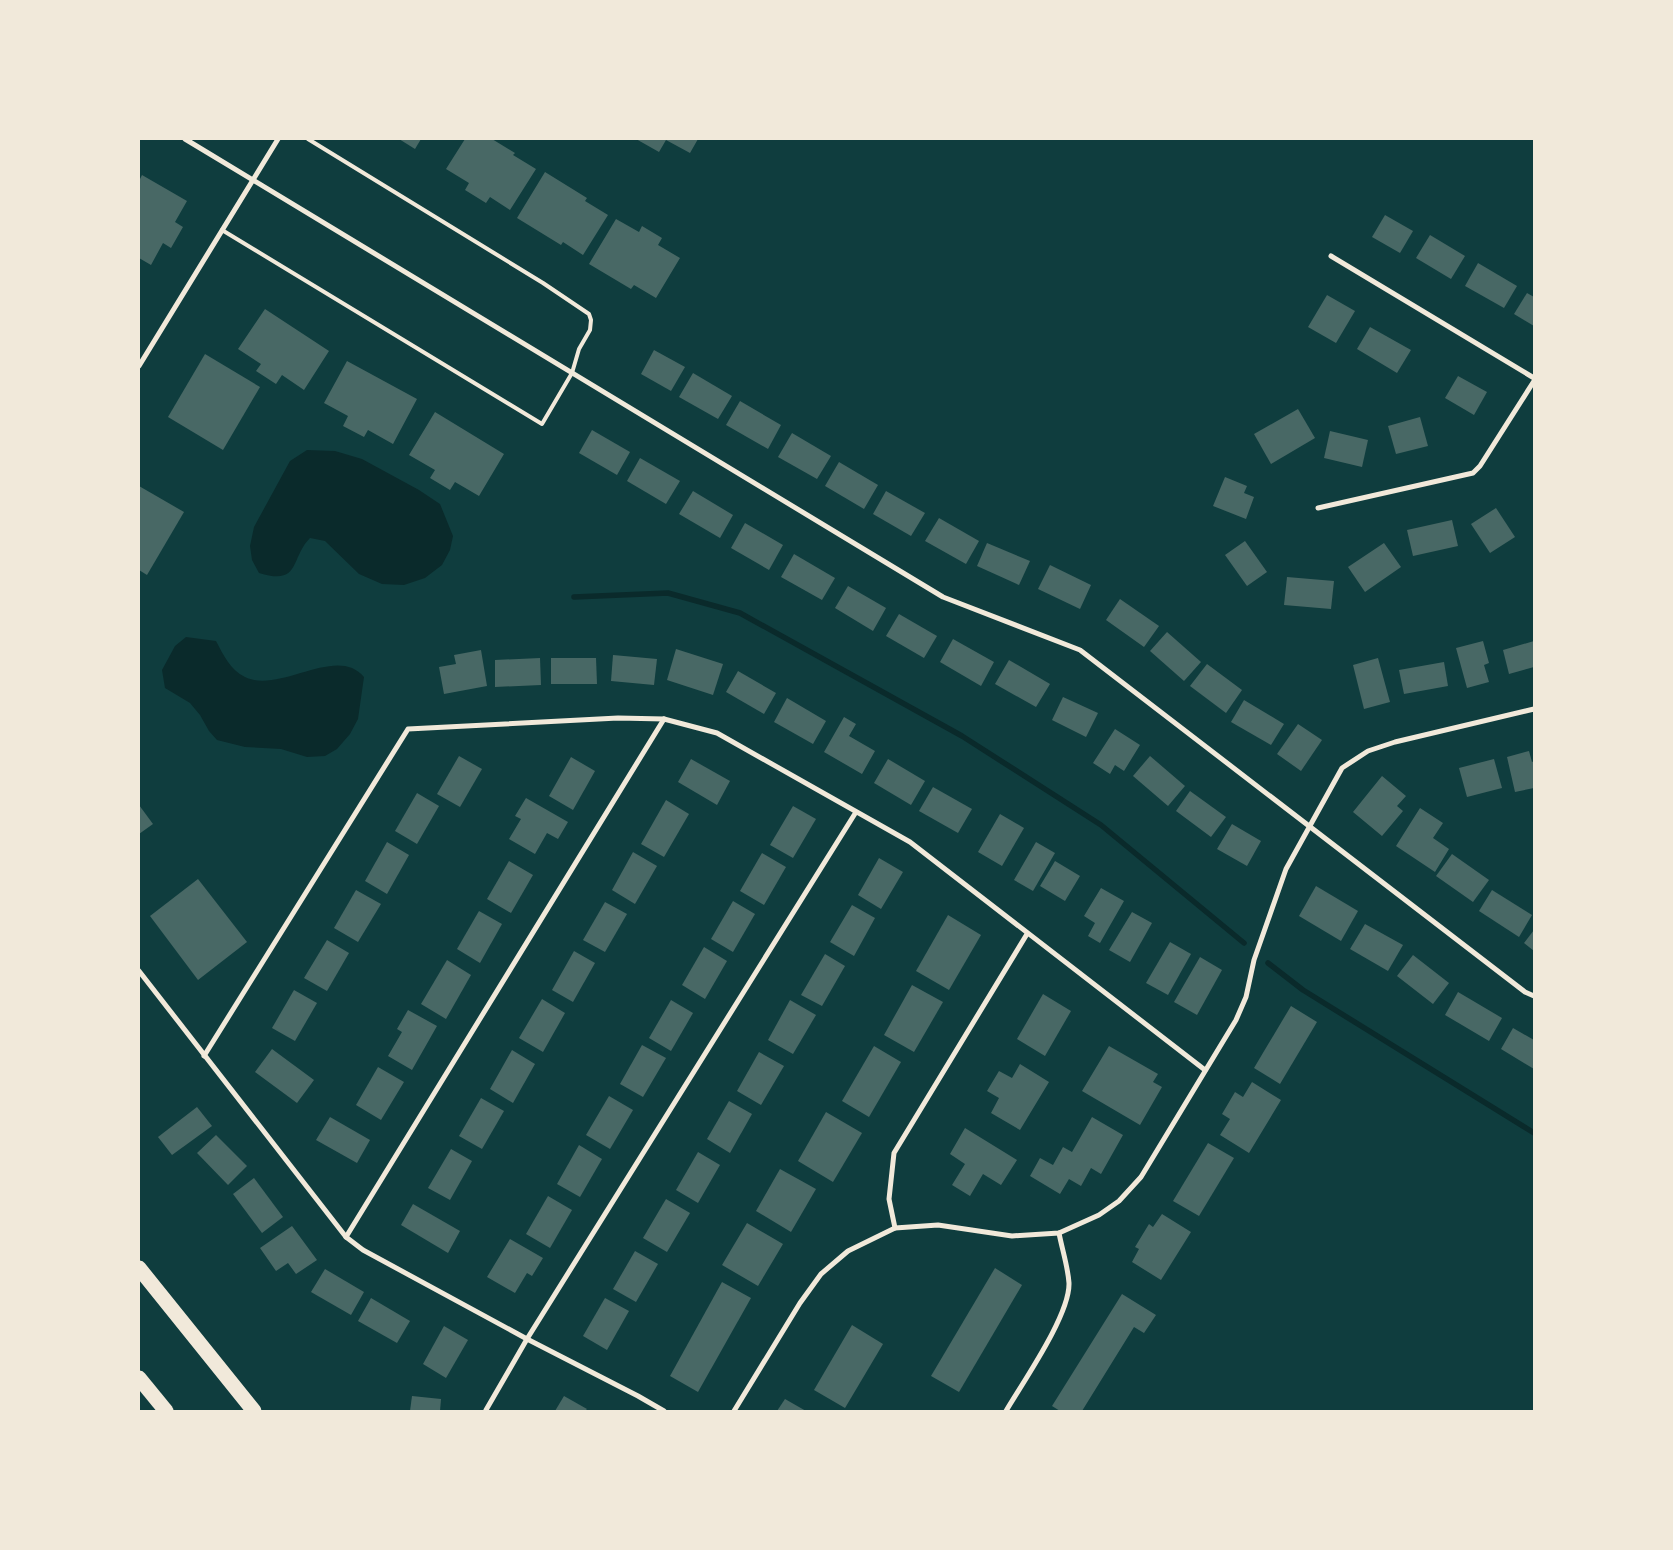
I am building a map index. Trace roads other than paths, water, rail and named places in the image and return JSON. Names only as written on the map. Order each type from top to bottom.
[{"type":"highway","points":[[139,1268],[254,1411]]},
{"type":"highway","points":[[139,1378],[166,1411]]},
{"type":"street","points":[[185,139],[943,597],[1080,650],[1525,992],[1534,996]]},
{"type":"street","points":[[139,366],[278,139]]},
{"type":"street","points":[[1318,508],[1473,473],[1480,466],[1534,379],[1331,256]]},
{"type":"street","points":[[734,1411],[800,1303],[821,1274],[848,1251],[894,1228],[938,1225],[1012,1236],[1059,1233],[1099,1215],[1118,1200],[1140,1177],[1236,1020],[1246,997],[1254,960],[1286,869],[1342,768],[1368,751],[1395,742],[1534,710]]},
{"type":"street","points":[[204,1056],[408,729],[618,718],[664,719],[717,733],[910,842],[1205,1070]]},
{"type":"street","points":[[346,1237],[664,719]]},
{"type":"street","points":[[486,1410],[527,1339],[856,812]]},
{"type":"street","points":[[894,1228],[889,1199],[894,1153],[1027,934]]},
{"type":"street","points":[[139,971],[346,1237],[363,1250],[664,1411]]},
{"type":"street","points":[[1006,1411],[1050,1336],[1064,1306],[1069,1283],[1059,1233]]},
{"type":"lane","points":[[222,230],[542,424],[572,373],[579,349],[590,330],[591,320],[589,314],[543,283],[308,139]]},
{"type":"water","points":[[307,450],[335,451],[362,459],[419,490],[440,504],[453,536],[450,550],[442,565],[425,578],[404,585],[382,584],[359,574],[325,541],[310,538],[293,568],[288,573],[282,576],[272,576],[259,573],[252,560],[250,546],[254,527],[290,461]]},
{"type":"water","points":[[186,637],[216,641],[235,670],[245,677],[259,681],[275,680],[324,667],[339,665],[353,668],[364,677],[358,719],[350,734],[337,749],[325,756],[307,757],[281,749],[245,747],[217,740],[190,703],[165,688],[162,670],[175,646]]},
{"type":"waterway","points":[[574,597],[668,593],[740,613],[962,736],[1101,825],[1244,943]]},
{"type":"waterway","points":[[1268,963],[1303,990],[1534,1133]]}]
